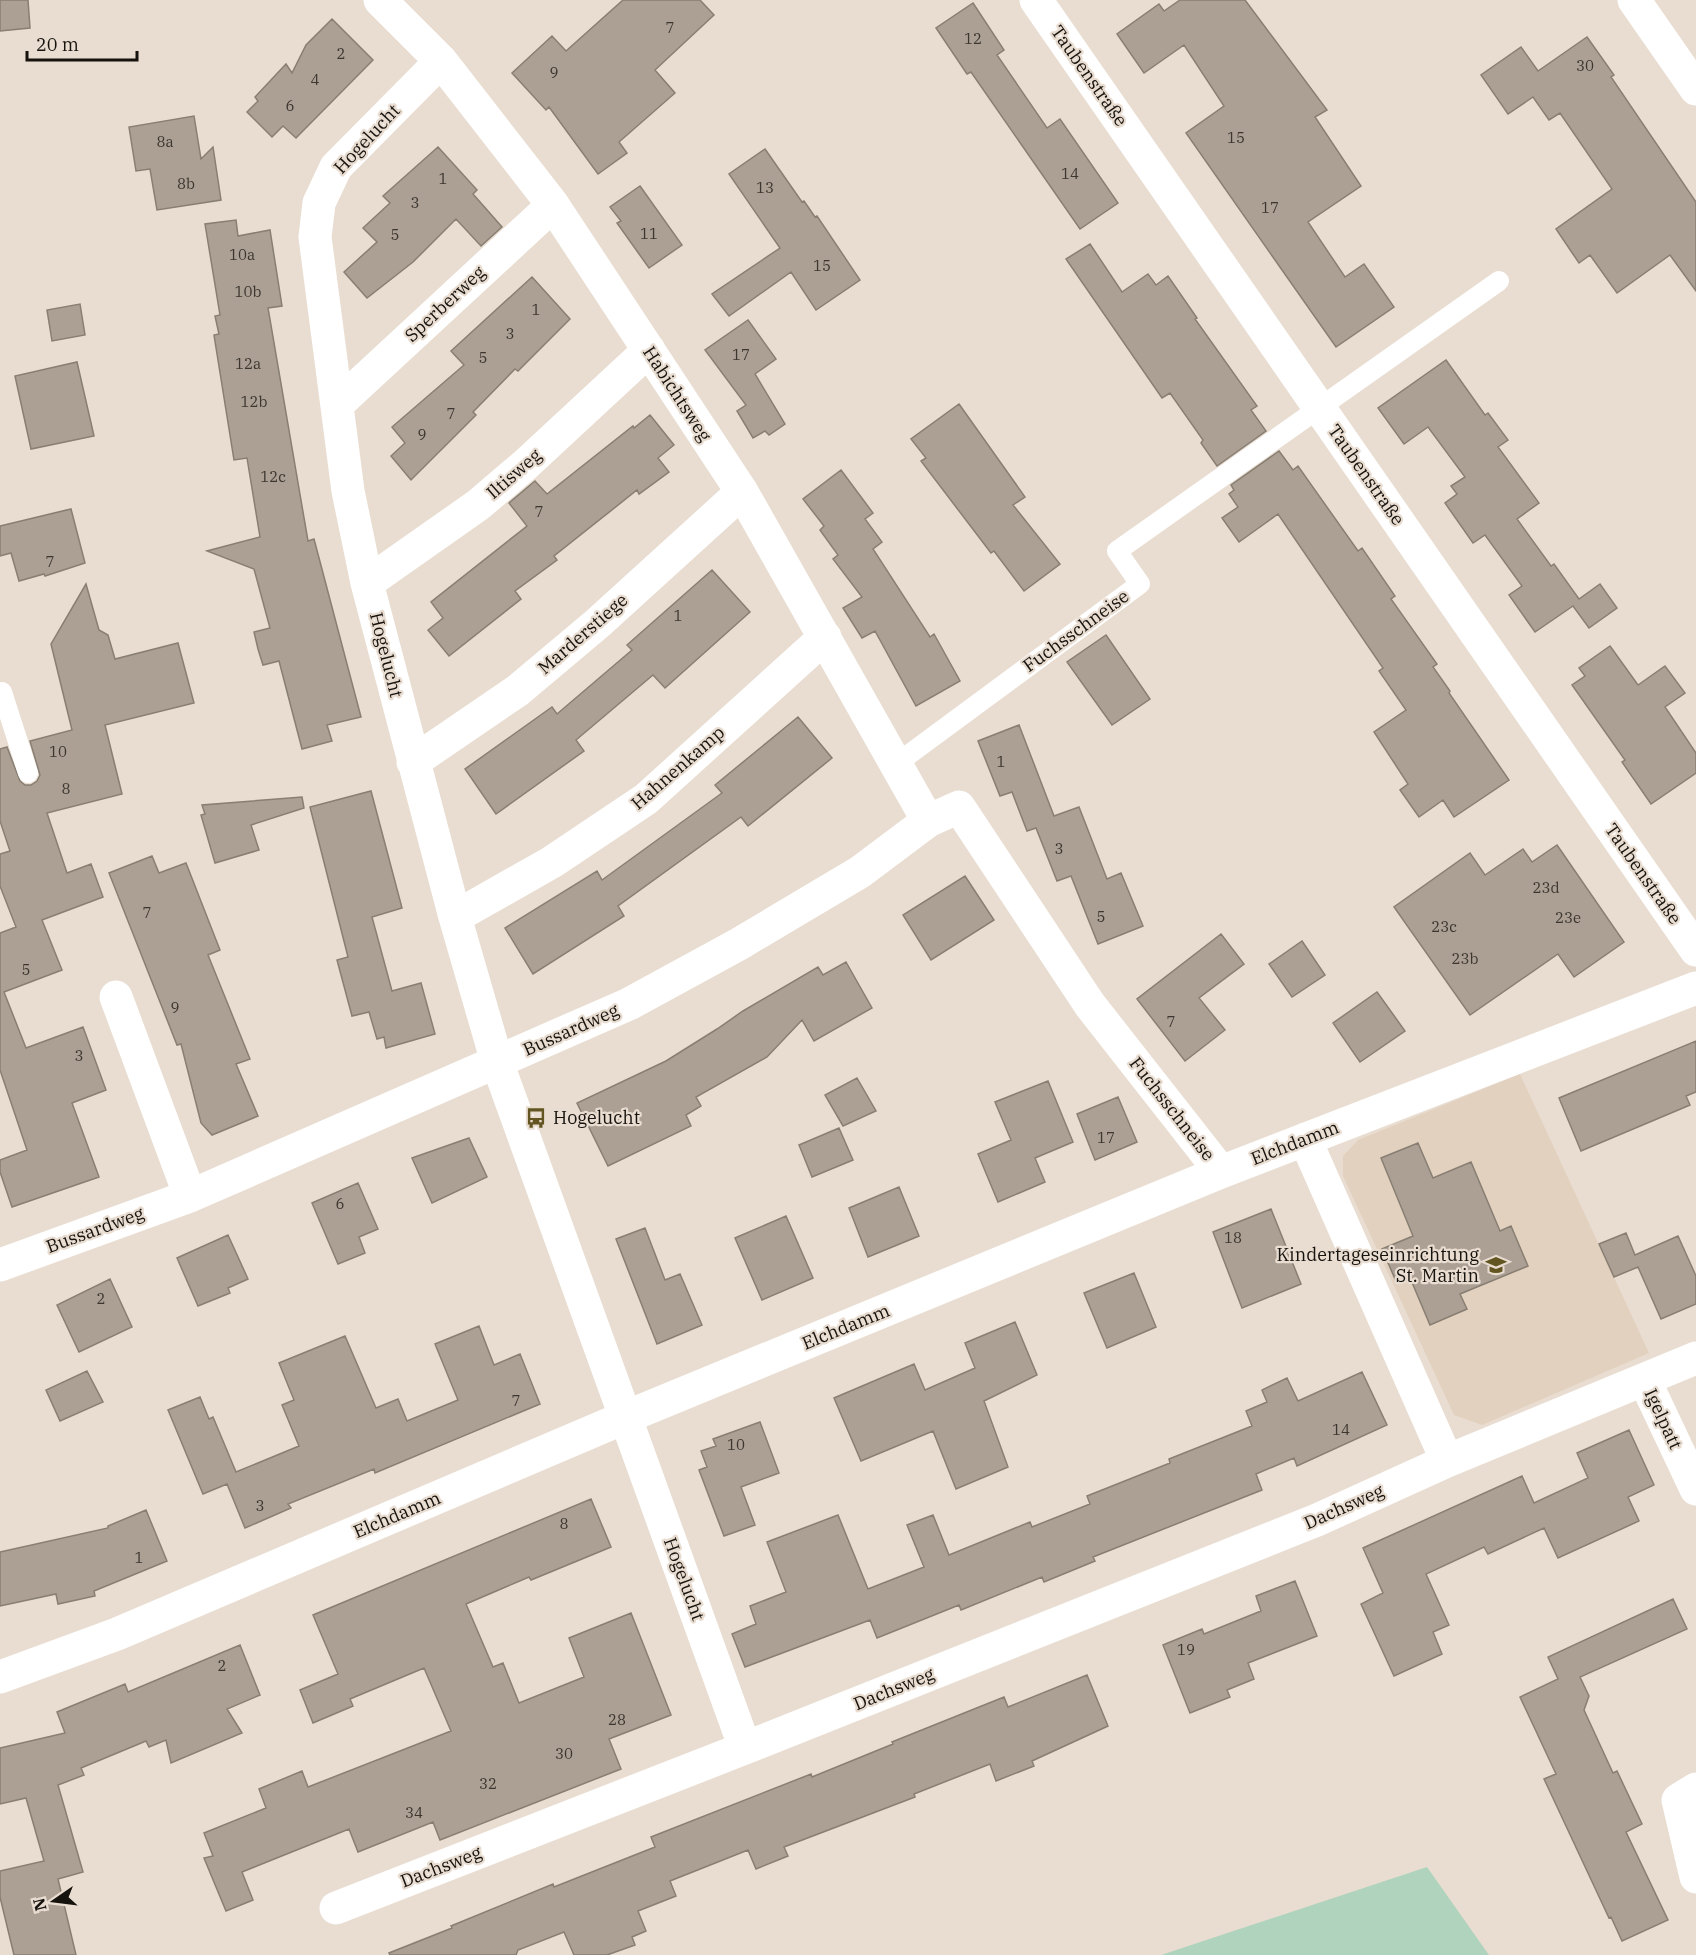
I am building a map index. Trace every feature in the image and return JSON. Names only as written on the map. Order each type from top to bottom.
[{"type":"street","name":"Habichtsweg","points":[[380,0],[441,61],[553,205],[742,492],[928,821]]},
{"type":"street","name":"Taubenstraße","points":[[1036,0],[1696,950]]},
{"type":"street","points":[[1634,0],[1696,89]]},
{"type":"street","name":"Hogelucht","points":[[441,61],[336,167],[319,203],[315,237],[348,491],[367,583],[413,762],[497,1062],[745,1748]]},
{"type":"street","name":"Sperberweg","points":[[338,404],[553,205]]},
{"type":"street","name":"Iltisweg","points":[[367,583],[478,505],[525,465],[649,350]]},
{"type":"street","name":"Marderstiege","points":[[413,762],[517,691],[599,622],[742,492]]},
{"type":"street","name":"Hahnenkamp","points":[[455,917],[552,862],[646,799],[825,637]]},
{"type":"street","name":"Fuchsschneise","points":[[928,821],[959,807],[1090,1005],[1221,1172]]},
{"type":"street","name":"Bussardweg","points":[[0,1265],[190,1196],[629,1005],[739,944],[860,872],[928,821]]},
{"type":"street","name":"Elchdamm","points":[[0,1677],[117,1634],[626,1417],[1221,1172],[1696,988]]},
{"type":"street","points":[[116,997],[190,1196]]},
{"type":"street","points":[[1305,1139],[1447,1461]]},
{"type":"street","name":"Dachsweg","points":[[336,1908],[1306,1525],[1447,1461],[1696,1358]]},
{"type":"street","name":"Igelpatt","points":[[1645,1381],[1696,1489]]},
{"type":"street","points":[[1696,1789],[1678,1800],[1696,1877]]},
{"type":"lane","points":[[1320,408],[1499,281]]},
{"type":"lane","name":"Fuchsschneise","points":[[896,764],[1140,584],[1116,551],[1320,408]]},
{"type":"lane","points":[[0,693],[2,692],[28,773]]},
{"type":"shaded area","name":"Kindertageseinrichtung St. Martin","points":[[1520,1074],[1649,1353],[1482,1425],[1454,1415],[1343,1176],[1343,1156],[1358,1140]]},
{"type":"green space","points":[[1427,1867],[1489,1955],[1161,1955]]},
{"type":"building","points":[[0,0],[28,0],[30,28],[0,31]]},
{"type":"building","points":[[623,0],[700,0],[714,15],[655,70],[675,93],[619,142],[627,153],[598,174],[549,107],[546,110],[512,73],[552,36],[566,51]]},
{"type":"building","points":[[1180,0],[1245,0],[1327,110],[1315,117],[1361,186],[1308,222],[1345,277],[1364,264],[1394,307],[1336,347],[1186,133],[1224,106],[1184,45],[1144,73],[1117,34],[1159,4],[1164,11]]},
{"type":"building","points":[[973,3],[1004,50],[997,55],[1047,128],[1060,119],[1118,203],[1080,229],[971,72],[967,74],[936,28]]},
{"type":"building","points":[[332,19],[373,60],[296,138],[283,126],[272,137],[247,112],[258,101],[255,97],[286,64],[292,73],[306,45]]},
{"type":"building","points":[[1587,37],[1614,75],[1611,77],[1696,202],[1696,291],[1670,255],[1617,293],[1590,255],[1579,263],[1556,229],[1612,189],[1560,113],[1549,120],[1533,97],[1508,114],[1481,75],[1521,47],[1538,71]]},
{"type":"building","points":[[194,116],[201,159],[213,147],[221,200],[157,210],[150,169],[136,171],[129,127]]},
{"type":"building","points":[[438,147],[477,190],[473,194],[502,227],[481,246],[456,219],[413,262],[367,298],[344,272],[377,242],[363,228],[390,203],[383,196]]},
{"type":"building","points":[[765,149],[802,202],[804,201],[815,217],[817,216],[860,280],[816,310],[791,272],[729,316],[712,294],[780,248],[729,174]]},
{"type":"building","points":[[640,186],[682,245],[649,268],[617,223],[621,221],[610,207]]},
{"type":"building","points":[[236,220],[238,236],[270,230],[282,306],[268,308],[308,541],[314,539],[361,717],[327,725],[332,741],[302,749],[279,661],[263,665],[258,649],[254,632],[270,628],[254,569],[207,551],[260,537],[247,458],[234,460],[214,335],[219,334],[215,316],[220,315],[205,224]]},
{"type":"building","points":[[1090,244],[1122,292],[1148,274],[1156,285],[1168,276],[1197,318],[1195,319],[1257,406],[1251,410],[1266,431],[1217,466],[1201,443],[1203,440],[1170,393],[1162,398],[1066,259]]},
{"type":"building","points":[[532,277],[570,319],[518,371],[515,369],[473,412],[476,415],[411,480],[391,456],[405,443],[392,427],[464,365],[451,351]]},
{"type":"building","points":[[80,304],[85,335],[52,341],[47,310]]},
{"type":"building","points":[[748,320],[776,359],[755,374],[785,424],[769,435],[765,431],[753,438],[737,411],[746,405],[705,350]]},
{"type":"building","points":[[1446,360],[1485,415],[1488,413],[1508,440],[1498,447],[1539,503],[1517,519],[1551,566],[1554,564],[1579,599],[1600,584],[1617,608],[1589,628],[1573,606],[1535,632],[1509,595],[1522,586],[1485,535],[1473,543],[1445,503],[1457,494],[1451,486],[1465,477],[1428,427],[1404,444],[1378,408]]},
{"type":"building","points":[[77,362],[94,436],[31,449],[15,376]]},
{"type":"building","points":[[959,404],[1025,497],[1013,505],[1060,564],[1024,591],[994,551],[991,553],[921,461],[926,458],[911,439]]},
{"type":"building","points":[[650,415],[674,445],[658,458],[669,472],[639,494],[637,490],[554,556],[557,560],[515,591],[521,599],[449,656],[428,630],[443,618],[431,602],[527,526],[509,503],[535,481],[547,494]]},
{"type":"building","points":[[1279,451],[1293,470],[1298,466],[1358,551],[1362,548],[1395,596],[1391,599],[1437,664],[1433,667],[1450,691],[1449,693],[1509,780],[1454,817],[1443,800],[1419,817],[1400,790],[1408,784],[1374,732],[1406,710],[1379,671],[1383,668],[1278,514],[1239,542],[1222,518],[1238,507],[1229,494],[1234,490],[1231,485]]},
{"type":"building","points":[[841,470],[873,513],[865,519],[882,542],[873,549],[930,637],[934,634],[960,681],[916,706],[875,631],[862,638],[843,608],[862,597],[833,559],[838,555],[820,530],[824,526],[803,499]]},
{"type":"building","points":[[71,509],[85,563],[45,576],[44,574],[19,581],[11,553],[0,556],[0,526]]},
{"type":"building","points":[[712,570],[750,612],[665,688],[653,675],[576,740],[584,751],[496,814],[465,769],[552,707],[557,714],[632,650],[627,645]]},
{"type":"building","points":[[86,584],[99,630],[108,635],[115,659],[178,643],[194,703],[105,725],[122,794],[47,813],[67,873],[91,864],[103,897],[42,920],[62,970],[4,992],[26,1048],[83,1027],[106,1090],[72,1103],[99,1177],[12,1207],[0,1172],[0,1160],[27,1150],[0,1070],[0,933],[16,927],[0,886],[0,854],[10,851],[0,821],[0,749],[7,747],[20,781],[25,785],[31,785],[40,775],[30,741],[72,730],[51,644]]},
{"type":"building","points":[[1106,635],[1150,699],[1112,725],[1067,662]]},
{"type":"building","points":[[1610,646],[1638,685],[1665,666],[1685,693],[1665,707],[1696,753],[1696,773],[1651,804],[1622,762],[1625,760],[1572,685],[1585,676],[1579,668]]},
{"type":"building","points":[[798,717],[832,758],[748,826],[741,817],[618,906],[624,916],[533,974],[505,928],[597,871],[602,880],[722,793],[715,785]]},
{"type":"building","points":[[1019,725],[1054,816],[1079,807],[1107,879],[1121,873],[1143,926],[1098,944],[1071,876],[1057,881],[1036,828],[1027,831],[1012,792],[1000,796],[978,741]]},
{"type":"building","points":[[371,791],[402,908],[372,917],[392,991],[421,983],[435,1034],[386,1048],[384,1037],[377,1039],[369,1012],[352,1016],[337,960],[348,957],[310,807]]},
{"type":"building","points":[[302,797],[304,808],[251,825],[259,850],[215,863],[201,815],[205,814],[202,805]]},
{"type":"building","points":[[1557,845],[1624,942],[1574,977],[1558,954],[1470,1015],[1394,907],[1470,853],[1485,875],[1523,849],[1532,862]]},
{"type":"building","points":[[152,856],[159,873],[186,863],[220,950],[208,955],[250,1059],[236,1064],[258,1116],[212,1135],[201,1123],[181,1044],[177,1045],[109,873]]},
{"type":"building","points":[[965,876],[994,920],[931,960],[903,915]]},
{"type":"building","points":[[1221,934],[1244,964],[1199,998],[1225,1030],[1185,1061],[1137,999]]},
{"type":"building","points":[[1302,941],[1325,975],[1292,997],[1269,964]]},
{"type":"building","points":[[846,962],[872,1008],[814,1041],[802,1020],[767,1057],[696,1097],[701,1106],[686,1115],[691,1126],[608,1166],[577,1103],[666,1061],[743,1011],[818,967],[823,975]]},
{"type":"building","points":[[1377,992],[1405,1031],[1360,1062],[1333,1023]]},
{"type":"building","points":[[1696,1041],[1696,1092],[1686,1096],[1690,1105],[1581,1151],[1559,1098]]},
{"type":"building","points":[[857,1078],[876,1111],[843,1126],[825,1095]]},
{"type":"building","points":[[1048,1081],[1073,1142],[1035,1158],[1045,1182],[998,1202],[978,1154],[1011,1140],[995,1102]]},
{"type":"building","points":[[1118,1097],[1137,1142],[1095,1160],[1077,1114]]},
{"type":"building","points":[[839,1128],[853,1160],[812,1177],[799,1145]]},
{"type":"building","points":[[469,1138],[487,1177],[432,1203],[412,1158]]},
{"type":"building","points":[[1418,1143],[1433,1178],[1471,1162],[1500,1231],[1511,1226],[1528,1266],[1460,1294],[1467,1309],[1430,1325],[1408,1273],[1395,1279],[1382,1249],[1413,1236],[1381,1158]]},
{"type":"building","points":[[358,1183],[378,1229],[359,1237],[365,1253],[338,1264],[312,1203]]},
{"type":"building","points":[[899,1187],[919,1236],[868,1257],[849,1208]]},
{"type":"building","points":[[1271,1209],[1301,1284],[1242,1308],[1213,1232]]},
{"type":"building","points":[[786,1216],[813,1278],[762,1300],[735,1238]]},
{"type":"building","points":[[645,1228],[665,1280],[680,1274],[702,1325],[657,1344],[616,1239]]},
{"type":"building","points":[[1626,1233],[1635,1255],[1678,1236],[1696,1276],[1696,1304],[1661,1319],[1638,1267],[1614,1277],[1599,1244]]},
{"type":"building","points":[[228,1235],[248,1279],[228,1288],[230,1293],[198,1306],[177,1258]]},
{"type":"building","points":[[1134,1273],[1156,1327],[1107,1348],[1084,1293]]},
{"type":"building","points":[[110,1279],[132,1327],[79,1352],[57,1305]]},
{"type":"building","points":[[1015,1322],[1037,1375],[984,1401],[1008,1467],[956,1489],[933,1431],[861,1461],[834,1398],[914,1364],[925,1390],[975,1368],[965,1343]]},
{"type":"building","points":[[479,1326],[494,1365],[520,1354],[540,1404],[375,1473],[374,1469],[288,1504],[291,1508],[245,1528],[227,1484],[203,1494],[168,1410],[200,1397],[209,1419],[213,1417],[236,1472],[299,1446],[282,1405],[294,1400],[279,1363],[345,1336],[376,1408],[398,1399],[407,1421],[458,1400],[435,1344]]},
{"type":"building","points":[[87,1371],[103,1402],[60,1421],[46,1390]]},
{"type":"building","points":[[1362,1372],[1387,1425],[1297,1466],[1294,1458],[1256,1474],[1262,1490],[1093,1557],[1095,1561],[1044,1582],[1042,1577],[961,1610],[959,1605],[877,1638],[870,1620],[745,1667],[732,1634],[756,1624],[750,1606],[786,1592],[767,1542],[838,1515],[868,1589],[924,1567],[907,1525],[933,1515],[949,1555],[1030,1522],[1032,1527],[1090,1504],[1087,1496],[1170,1463],[1169,1459],[1252,1426],[1246,1411],[1267,1402],[1262,1390],[1287,1378],[1298,1401]]},
{"type":"building","points":[[760,1422],[779,1473],[741,1487],[755,1525],[724,1536],[699,1470],[707,1467],[701,1451],[716,1446],[713,1439]]},
{"type":"building","points":[[1629,1430],[1654,1485],[1628,1497],[1639,1521],[1558,1558],[1544,1528],[1488,1554],[1484,1547],[1426,1574],[1449,1625],[1433,1632],[1442,1654],[1394,1676],[1361,1604],[1383,1593],[1363,1548],[1522,1476],[1534,1503],[1588,1478],[1577,1453]]},
{"type":"building","points":[[591,1499],[611,1547],[531,1580],[529,1577],[466,1604],[493,1667],[503,1663],[519,1703],[584,1677],[569,1638],[631,1613],[671,1715],[609,1739],[621,1769],[440,1840],[433,1822],[358,1852],[349,1829],[242,1872],[253,1900],[226,1911],[204,1858],[213,1856],[204,1833],[266,1808],[259,1789],[302,1771],[308,1787],[451,1731],[424,1668],[350,1699],[353,1706],[313,1723],[300,1690],[338,1674],[313,1615]]},
{"type":"building","points":[[146,1510],[167,1561],[94,1591],[95,1596],[58,1604],[56,1594],[0,1606],[0,1552],[108,1528],[108,1526]]},
{"type":"building","points":[[1295,1581],[1317,1636],[1248,1663],[1254,1679],[1227,1690],[1230,1697],[1190,1713],[1163,1645],[1202,1629],[1204,1634],[1261,1611],[1256,1596]]},
{"type":"building","points":[[1673,1599],[1687,1629],[1580,1677],[1589,1696],[1584,1710],[1613,1773],[1617,1771],[1642,1824],[1626,1832],[1668,1920],[1622,1941],[1544,1779],[1556,1774],[1520,1697],[1558,1679],[1548,1657]]},
{"type":"building","points":[[240,1645],[260,1695],[227,1709],[242,1733],[171,1763],[166,1740],[149,1747],[146,1741],[81,1768],[84,1775],[58,1785],[83,1872],[58,1879],[76,1955],[14,1955],[0,1897],[0,1871],[44,1861],[26,1798],[0,1804],[0,1748],[65,1733],[57,1712],[125,1684],[128,1692]]},
{"type":"building","points":[[1087,1675],[1108,1726],[1032,1761],[1034,1766],[996,1781],[990,1764],[914,1794],[915,1797],[784,1847],[788,1856],[756,1869],[748,1850],[670,1881],[676,1896],[638,1911],[646,1931],[632,1937],[635,1945],[607,1955],[574,1955],[564,1932],[518,1950],[516,1955],[390,1955],[389,1953],[553,1884],[554,1887],[655,1847],[651,1837],[811,1774],[812,1777],[1004,1697],[1008,1707]]},
{"type":"place","name":"Hogelucht","points":[[536,1118]]},
{"type":"place","name":"Kindertageseinrichtung St. Martin","points":[[1496,1265]]}]
